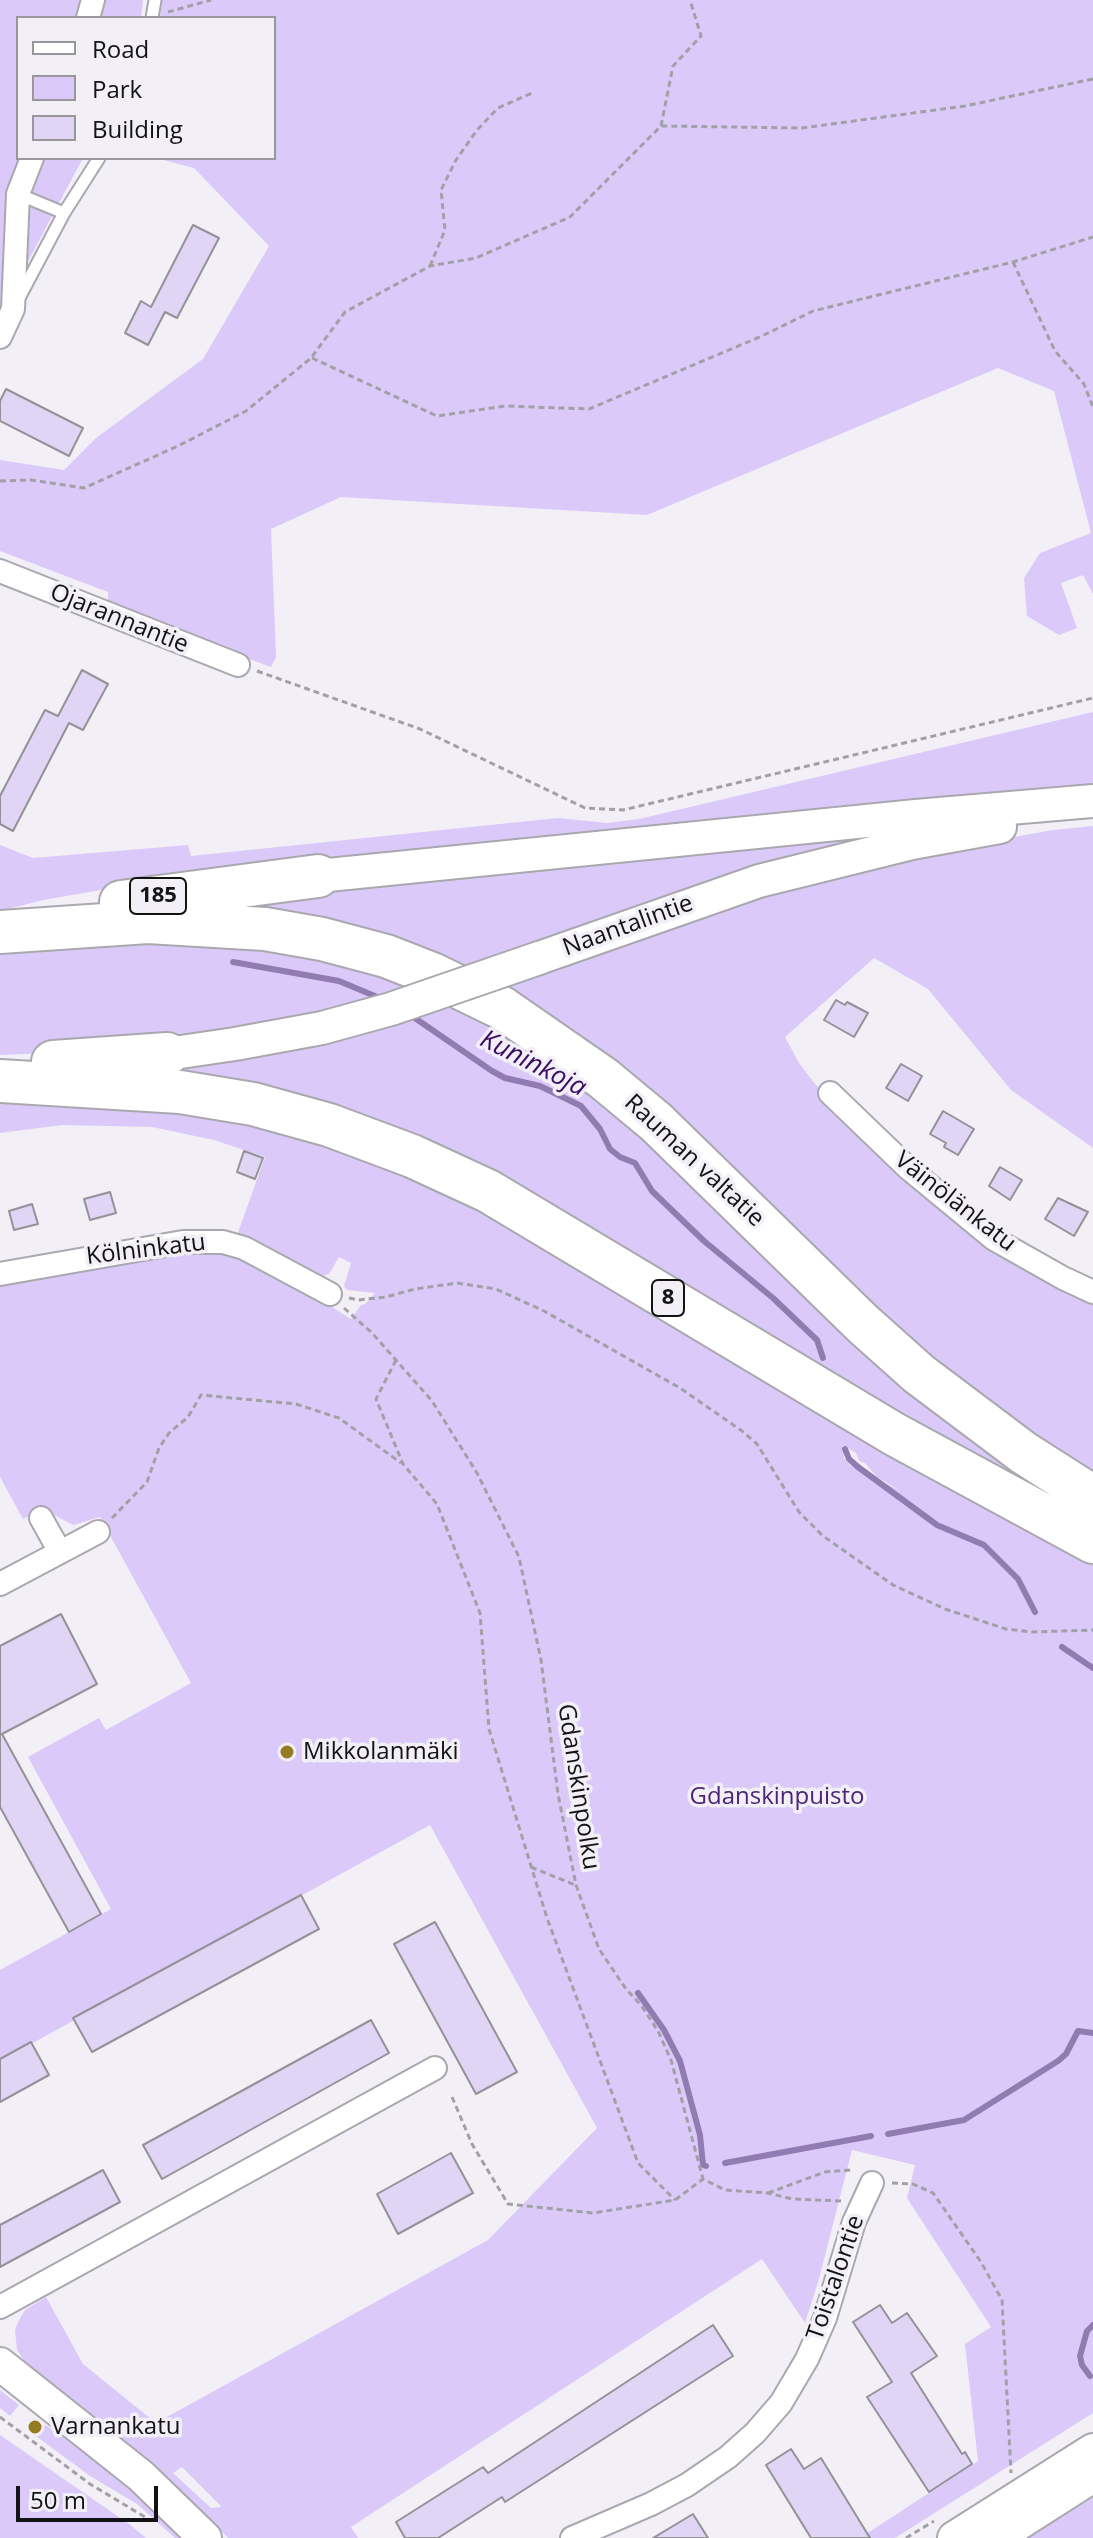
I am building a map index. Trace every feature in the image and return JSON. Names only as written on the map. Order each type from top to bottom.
[{"type":"highway","name":"185","points":[[0,930],[61,913],[139,898],[318,876]]},
{"type":"highway","name":"Rauman valtatie","points":[[0,930],[148,922],[265,929],[322,939],[386,956],[502,1008],[603,1078],[656,1122],[863,1324],[919,1374],[1024,1453],[1093,1497]]},
{"type":"highway","points":[[0,1065],[167,1054]]},
{"type":"highway","name":"8","points":[[0,1081],[180,1092],[253,1104],[329,1125],[412,1156],[488,1191],[894,1434],[1093,1542]]},
{"type":"main road","name":"185","points":[[318,876],[900,817],[1093,801]]},
{"type":"main road","name":"Naantalintie","points":[[167,1054],[322,1028],[391,1009],[721,893],[846,858],[977,831],[1093,813]]},
{"type":"main road","points":[[0,2364],[141,2476],[205,2538]]},
{"type":"main road","points":[[954,2538],[1093,2450]]},
{"type":"main road","points":[[996,2538],[1093,2476]]},
{"type":"street","points":[[0,337],[13,309],[18,194],[31,160]]},
{"type":"street","name":"Ojarannantie","points":[[0,571],[238,665]]},
{"type":"street","name":"Väinölänkatu","points":[[830,1093],[908,1168],[994,1239],[1093,1292]]},
{"type":"street","name":"Kölninkatu","points":[[0,1274],[183,1242],[223,1242],[244,1248],[330,1294]]},
{"type":"street","points":[[41,1518],[60,1552]]},
{"type":"street","points":[[0,1584],[98,1532]]},
{"type":"street","points":[[0,2307],[435,2068]]},
{"type":"street","name":"Toistalontie","points":[[572,2538],[687,2485],[728,2457],[755,2433],[781,2403],[807,2359],[825,2318],[854,2222],[872,2183]]},
{"type":"lane","points":[[13,309],[64,213],[98,160]]},
{"type":"lane","points":[[18,194],[64,213]]},
{"type":"path","points":[[155,16],[211,0]]},
{"type":"path","points":[[0,481],[31,480],[84,488],[178,446],[246,411],[311,358],[345,312],[430,266],[476,258],[570,217],[661,126],[673,66],[701,36],[690,0]]},
{"type":"path","points":[[661,126],[802,128],[965,106],[1093,79]]},
{"type":"path","points":[[430,266],[445,230],[441,190],[456,160],[477,130],[498,108],[532,93]]},
{"type":"path","points":[[311,358],[437,416],[505,406],[589,409],[762,336],[813,311],[1013,262],[1093,237]]},
{"type":"path","points":[[1013,262],[1055,351],[1084,384],[1093,407]]},
{"type":"path","points":[[238,665],[420,729],[585,808],[623,810],[1093,698]]},
{"type":"path","points":[[330,1294],[358,1300],[457,1283],[496,1289],[544,1311],[680,1388],[742,1431],[757,1444],[799,1512],[823,1536],[893,1585],[945,1609],[1006,1629],[1032,1632],[1093,1630]]},
{"type":"path","name":"Gdanskinpolku","points":[[330,1294],[372,1333],[432,1401],[477,1473],[519,1557],[541,1660],[558,1794],[576,1885],[599,1949],[658,2031],[671,2060],[703,2179]]},
{"type":"path","points":[[396,1360],[376,1399],[403,1464]]},
{"type":"path","points":[[98,1532],[147,1482],[159,1448],[169,1433],[188,1417],[201,1395],[296,1404],[339,1418],[403,1464],[437,1504],[480,1613],[489,1729],[531,1867],[638,2163],[675,2200]]},
{"type":"path","points":[[531,1867],[576,1885]]},
{"type":"path","points":[[452,2097],[472,2144],[508,2204],[593,2213],[675,2200],[703,2179],[725,2190],[768,2193],[792,2199],[843,2201]]},
{"type":"path","points":[[768,2193],[825,2172],[851,2170]]},
{"type":"path","points":[[908,2183],[925,2188],[943,2204],[1002,2300],[1011,2473]]},
{"type":"path","points":[[0,2417],[90,2484],[144,2517]]},
{"type":"green space","points":[[0,0],[143,0],[141,16],[16,16],[16,160],[82,160],[0,314]]},
{"type":"green space","points":[[162,0],[1093,0],[1093,594],[1083,575],[1061,583],[1077,628],[1059,635],[1027,616],[1024,578],[1040,553],[1091,533],[1054,391],[998,368],[647,515],[341,497],[271,529],[276,657],[271,667],[108,607],[108,592],[0,551],[0,460],[64,470],[96,438],[203,359],[269,246],[194,168],[164,160],[276,160],[276,16],[160,16]]},
{"type":"green space","points":[[1093,712],[1093,789],[194,874],[43,900],[0,911],[0,845],[33,858],[188,845],[191,856],[558,818],[607,823],[639,819]]},
{"type":"green space","points":[[1093,826],[1093,1148],[1011,1090],[928,989],[874,958],[785,1037],[815,1084],[842,1111],[1093,1304],[1093,1476],[1020,1432],[495,991],[543,968],[761,895],[931,852]]},
{"type":"green space","points":[[914,830],[461,973],[211,896]]},
{"type":"green space","points":[[181,930],[433,982],[261,1028],[100,1051],[0,1055],[0,943]]},
{"type":"green space","points":[[451,1000],[542,1047],[1093,1513],[1093,1528],[509,1186],[113,1075]]},
{"type":"green space","name":"Gdanskinpuisto","points":[[0,1097],[199,1111],[285,1130],[429,1178],[1093,1562],[1093,2413],[895,2538],[860,2538],[978,2461],[965,2344],[991,2327],[907,2198],[915,2165],[852,2150],[805,2323],[762,2259],[351,2527],[358,2538],[228,2538],[131,2447],[25,2362],[17,2350],[15,2330],[25,2310],[46,2297],[83,2364],[156,2423],[488,2240],[597,2128],[430,1825],[0,2061],[0,1970],[111,1909],[28,1757],[99,1718],[106,1730],[191,1683],[100,1517],[73,1525],[46,1507],[23,1519],[0,1477],[0,1281],[219,1247],[283,1276],[351,1319],[375,1293],[347,1290],[344,1286],[351,1263],[339,1257],[329,1274],[315,1278],[236,1238],[265,1157],[214,1140],[152,1127],[62,1125],[0,1133]],"holes":[[[842,1445],[856,1453],[859,1461],[865,1463],[877,1477],[901,1491],[850,1465],[844,1458]],[[182,2467],[221,2506],[221,2507],[211,2508],[173,2473]]]},
{"type":"green space","points":[[0,2390],[19,2405],[10,2416],[0,2408]]},
{"type":"green space","points":[[45,2425],[100,2458],[185,2538],[175,2538],[137,2504],[90,2476],[36,2436]]},
{"type":"green space","points":[[0,2435],[129,2524],[146,2538],[0,2538]]},
{"type":"green space","points":[[1093,2484],[1093,2538],[1007,2538]]},
{"type":"building","points":[[193,225],[219,238],[177,318],[165,312],[148,345],[125,333],[141,301],[151,307]]},
{"type":"building","points":[[6,389],[83,428],[69,456],[0,421],[0,401]]},
{"type":"building","points":[[82,670],[108,684],[83,730],[69,723],[13,831],[0,824],[0,796],[45,710],[58,716]]},
{"type":"building","points":[[836,1000],[868,1013],[854,1037],[824,1020]]},
{"type":"building","points":[[901,1064],[922,1076],[908,1101],[886,1088]]},
{"type":"building","points":[[943,1111],[974,1129],[958,1155],[930,1134]]},
{"type":"building","points":[[244,1151],[263,1158],[255,1179],[237,1172]]},
{"type":"building","points":[[1000,1167],[1022,1180],[1010,1200],[989,1186]]},
{"type":"building","points":[[110,1192],[116,1213],[90,1220],[84,1199]]},
{"type":"building","points":[[1058,1198],[1088,1212],[1074,1236],[1045,1219]]},
{"type":"building","points":[[32,1204],[38,1224],[14,1230],[9,1211]]},
{"type":"building","points":[[61,1614],[97,1684],[2,1734],[101,1914],[69,1932],[0,1807],[0,1646]]},
{"type":"building","points":[[301,1895],[319,1929],[92,2052],[73,2018]]},
{"type":"building","points":[[435,1922],[517,2072],[476,2094],[394,1944]]},
{"type":"building","points":[[371,2020],[389,2053],[162,2179],[143,2145]]},
{"type":"building","points":[[31,2042],[49,2075],[0,2102],[0,2059]]},
{"type":"building","points":[[451,2153],[473,2193],[398,2234],[377,2194]]},
{"type":"building","points":[[103,2170],[120,2202],[0,2267],[0,2225]]},
{"type":"building","points":[[880,2305],[892,2323],[907,2313],[937,2356],[911,2373],[962,2454],[965,2452],[972,2464],[929,2492],[867,2397],[892,2382],[853,2322]]},
{"type":"building","points":[[713,2325],[733,2356],[505,2502],[502,2497],[438,2538],[405,2538],[396,2522],[483,2467],[488,2473]]},
{"type":"building","points":[[791,2449],[804,2469],[821,2458],[870,2538],[811,2538],[766,2465]]},
{"type":"building","points":[[693,2514],[708,2538],[653,2538]]},
{"type":"waterway","name":"Kuninkoja","points":[[233,962],[339,981],[382,999]]},
{"type":"waterway","name":"Kuninkoja","points":[[409,1014],[505,1078],[540,1086],[581,1106],[600,1129],[610,1149],[635,1163],[652,1191],[817,1340],[823,1358]]},
{"type":"waterway","name":"Kuninkoja","points":[[845,1449],[849,1459],[858,1467],[937,1525],[984,1545],[1018,1579],[1035,1612]]},
{"type":"waterway","name":"Kuninkoja","points":[[1062,1647],[1093,1668]]},
{"type":"waterway","points":[[638,1993],[664,2030],[680,2061],[700,2135],[703,2165],[706,2166]]},
{"type":"waterway","points":[[888,2134],[964,2120],[1058,2061],[1066,2054],[1078,2031],[1093,2033]]},
{"type":"waterway","points":[[725,2163],[871,2136]]},
{"type":"waterway","name":"Kuninkoja","points":[[1090,2376],[1080,2356],[1087,2331],[1093,2325]]},
{"type":"place","name":"Mikkolanmäki","points":[[287,1752]]},
{"type":"place","name":"Varnankatu","points":[[35,2427]]}]
